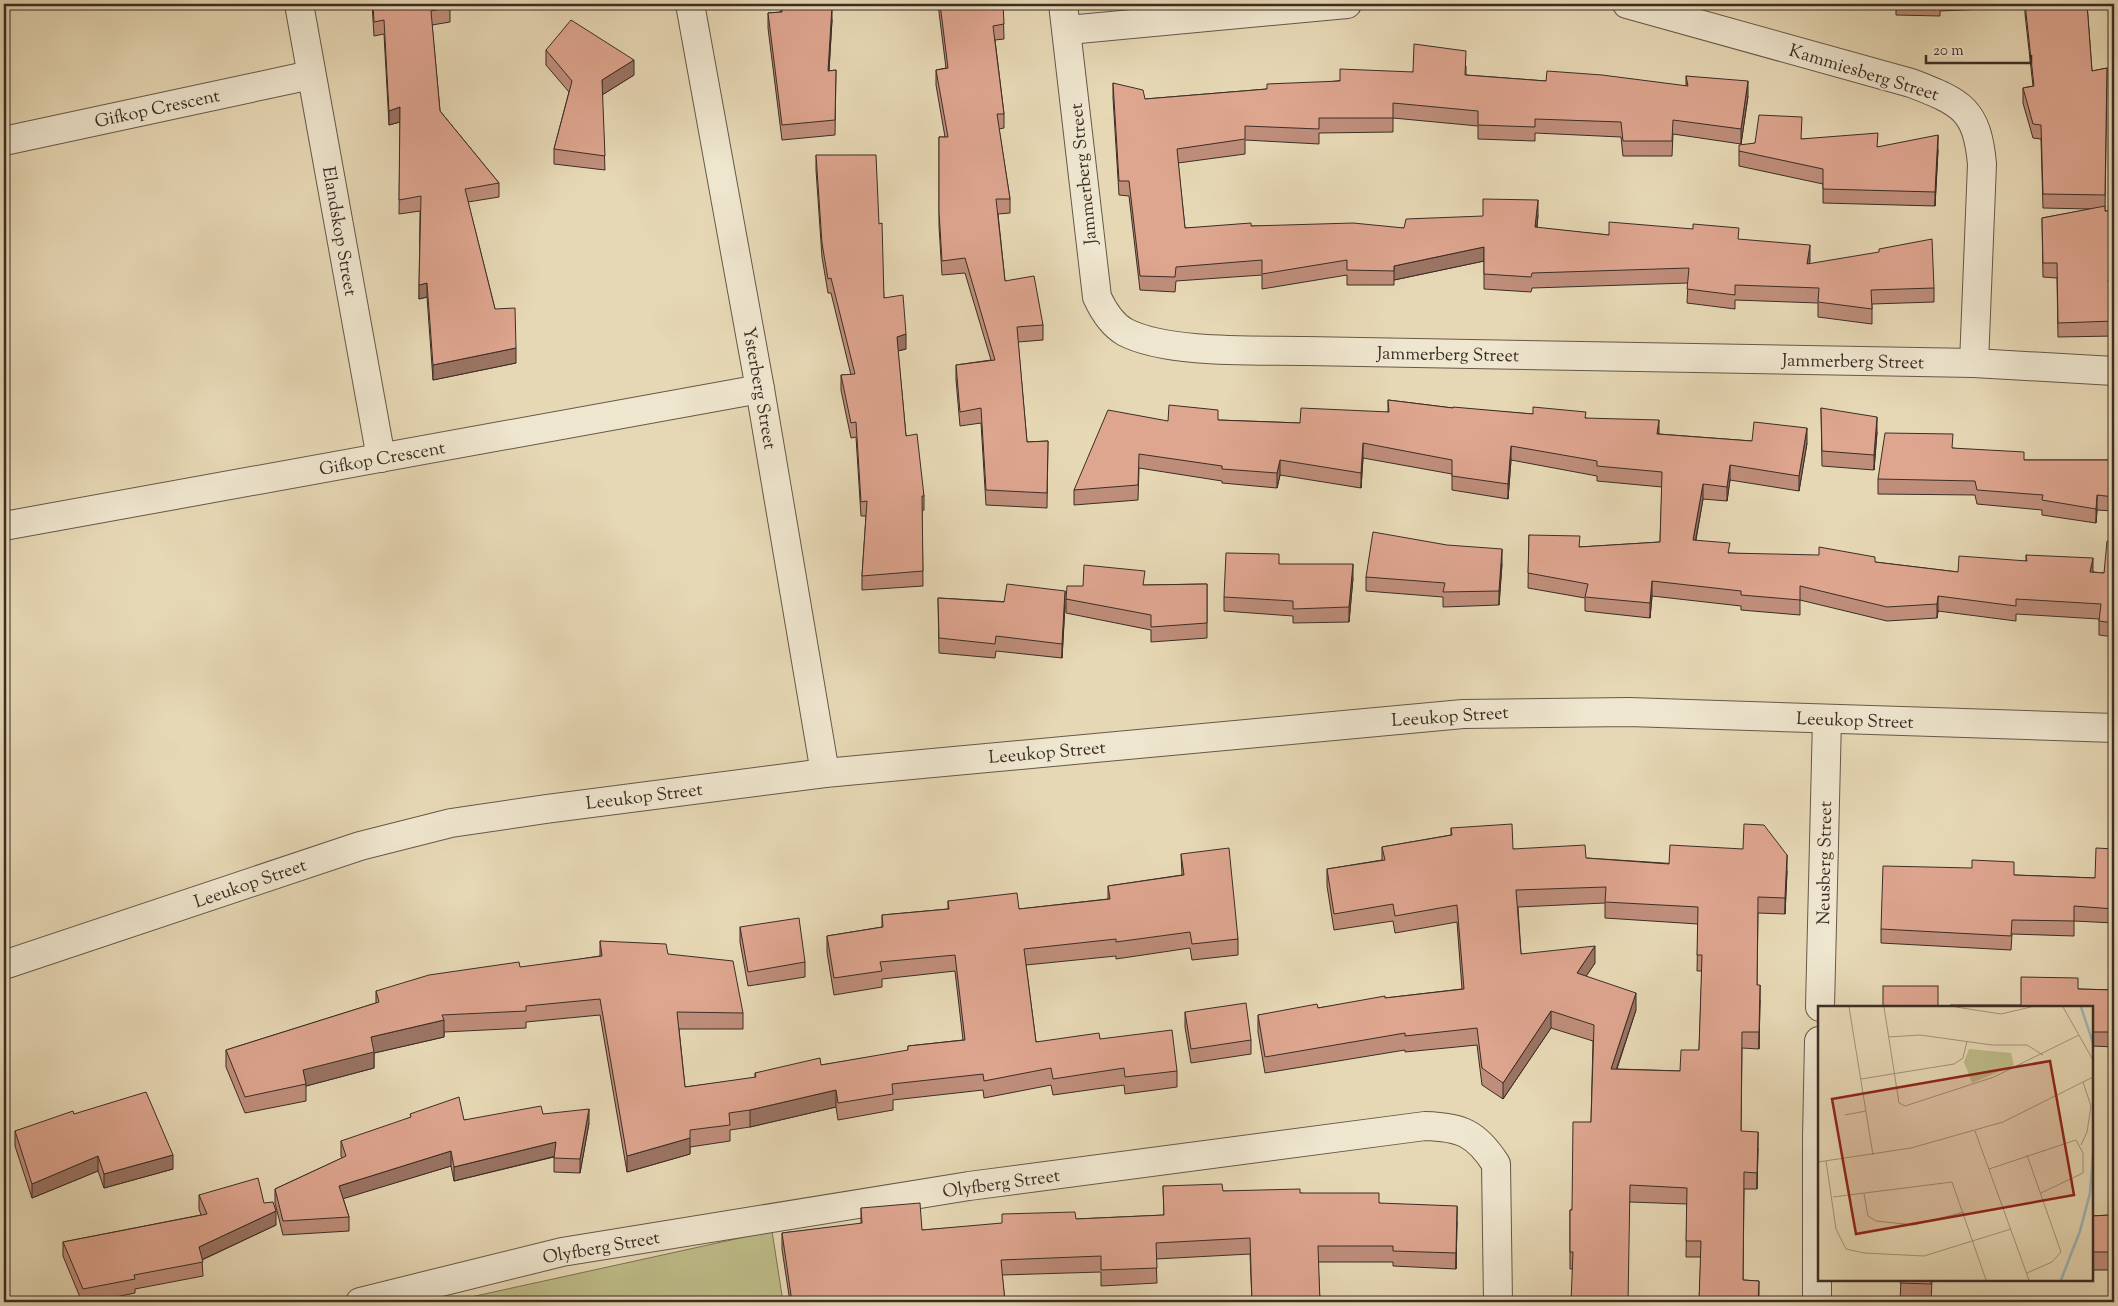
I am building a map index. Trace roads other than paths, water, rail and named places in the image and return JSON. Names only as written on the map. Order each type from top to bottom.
[{"type":"street","name":"Elandskop Street","points":[[299,4],[381,458]]},
{"type":"street","name":"Ysterberg Street","points":[[690,4],[760,389],[825,773]]},
{"type":"street","name":"Jammerberg Street","points":[[1064,4],[1097,297],[1105,314],[1124,331],[1155,343],[1197,348],[1316,352],[1974,363],[2114,371]]},
{"type":"street","points":[[1068,30],[1347,4]]},
{"type":"street","name":"Kammiesberg Street","points":[[1628,4],[1911,83],[1948,97],[1963,110],[1975,125],[1980,144],[1982,164],[1974,363]]},
{"type":"street","name":"Gifkop Crescent","points":[[4,141],[311,75]]},
{"type":"street","name":"Gifkop Crescent","points":[[4,526],[760,389]]},
{"type":"street","name":"Leeukop Street","points":[[4,965],[360,846],[451,823],[546,808],[825,773],[1463,714],[1629,712],[2114,728]]},
{"type":"street","name":"Neusberg Street","points":[[1820,1006],[1827,719]]},
{"type":"street","name":"Olyfberg Street","points":[[360,1302],[571,1250],[968,1186],[1425,1126],[1449,1127],[1467,1134],[1484,1146],[1496,1164],[1498,1302]]},
{"type":"street","points":[[1817,1302],[1818,1137]]}]
